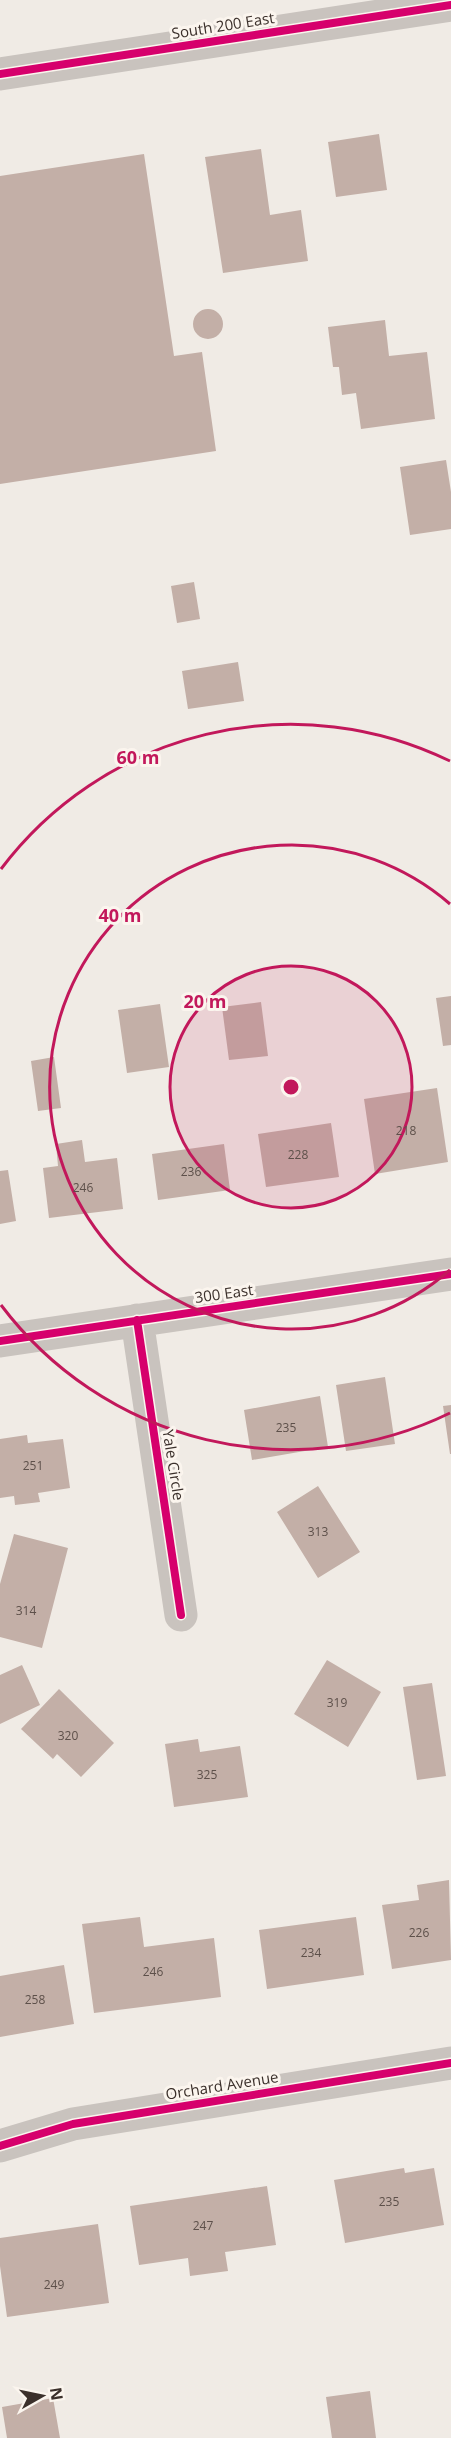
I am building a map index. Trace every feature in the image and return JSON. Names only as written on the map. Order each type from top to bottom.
[{"type":"street","name":"South 200 East","points":[[0,74],[451,4]]},
{"type":"street","name":"300 East","points":[[0,1341],[451,1274]]},
{"type":"street","name":"Yale Circle","points":[[137,1320],[182,1615]]},
{"type":"street","name":"Orchard Avenue","points":[[0,2146],[20,2138],[73,2124],[451,2063]]},
{"type":"building","points":[[379,134],[387,190],[336,197],[328,142]]},
{"type":"building","points":[[261,149],[270,215],[301,210],[308,261],[223,273],[205,157]]},
{"type":"building","points":[[144,154],[174,356],[202,352],[216,451],[0,484],[0,176]]},
{"type":"building","points":[[208,309],[214,310],[222,318],[222,330],[214,338],[208,339],[202,338],[194,330],[193,324],[194,318],[202,310]]},
{"type":"building","points":[[385,320],[389,356],[427,352],[435,419],[361,429],[356,393],[342,395],[339,367],[333,367],[328,327]]},
{"type":"building","points":[[446,460],[451,492],[451,529],[410,535],[400,467]]},
{"type":"building","points":[[194,582],[200,619],[177,623],[171,586]]},
{"type":"building","points":[[238,662],[244,701],[188,709],[182,671]]},
{"type":"building","points":[[451,996],[451,1045],[443,1046],[436,998]]},
{"type":"building","points":[[261,1002],[268,1056],[229,1060],[222,1007]]},
{"type":"building","points":[[160,1004],[169,1067],[127,1073],[118,1010]]},
{"type":"building","points":[[54,1057],[61,1108],[38,1111],[31,1061]]},
{"type":"building","points":[[437,1088],[448,1162],[375,1174],[364,1099]]},
{"type":"building","points":[[331,1123],[339,1177],[266,1187],[258,1134]]},
{"type":"building","points":[[82,1140],[85,1162],[117,1158],[123,1209],[49,1218],[43,1168],[58,1166],[56,1144]]},
{"type":"building","points":[[224,1144],[230,1190],[158,1200],[152,1154]]},
{"type":"building","points":[[8,1170],[16,1221],[0,1224],[0,1171]]},
{"type":"building","points":[[385,1377],[395,1444],[346,1451],[336,1385]]},
{"type":"building","points":[[320,1396],[328,1447],[252,1460],[244,1410]]},
{"type":"building","points":[[451,1405],[451,1454],[450,1454],[443,1406]]},
{"type":"building","points":[[27,1435],[28,1443],[63,1439],[70,1488],[38,1493],[40,1502],[15,1505],[14,1496],[0,1498],[0,1439]]},
{"type":"building","points":[[318,1486],[360,1552],[318,1578],[277,1512]]},
{"type":"building","points":[[14,1534],[68,1548],[42,1648],[0,1637],[0,1584]]},
{"type":"building","points":[[327,1660],[381,1692],[348,1747],[294,1714]]},
{"type":"building","points":[[22,1665],[40,1705],[0,1724],[0,1675]]},
{"type":"building","points":[[432,1683],[446,1776],[417,1780],[403,1687]]},
{"type":"building","points":[[59,1689],[114,1743],[81,1777],[57,1754],[53,1759],[21,1729]]},
{"type":"building","points":[[198,1739],[200,1752],[240,1746],[248,1797],[174,1807],[165,1744]]},
{"type":"building","points":[[449,1880],[451,1960],[392,1969],[382,1905],[419,1900],[417,1885]]},
{"type":"building","points":[[140,1917],[144,1947],[214,1938],[221,1997],[94,2013],[82,1924]]},
{"type":"building","points":[[356,1917],[364,1975],[267,1989],[259,1930]]},
{"type":"building","points":[[64,1965],[74,2024],[0,2037],[0,1976]]},
{"type":"building","points":[[404,2168],[405,2173],[434,2168],[444,2225],[345,2243],[334,2180]]},
{"type":"building","points":[[267,2186],[276,2245],[225,2252],[228,2271],[190,2276],[188,2258],[139,2265],[130,2206]]},
{"type":"building","points":[[98,2224],[109,2303],[7,2317],[0,2266],[0,2238]]},
{"type":"building","points":[[370,2391],[376,2438],[332,2438],[326,2397]]},
{"type":"building","points":[[53,2398],[60,2438],[7,2438],[2,2407]]},
{"type":"cycle path","points":[[0,74],[451,5]]},
{"type":"cycle path","points":[[0,1341],[451,1274]]},
{"type":"cycle path","points":[[137,1320],[181,1615]]},
{"type":"cycle path","points":[[0,2146],[73,2124],[451,2063]]}]
